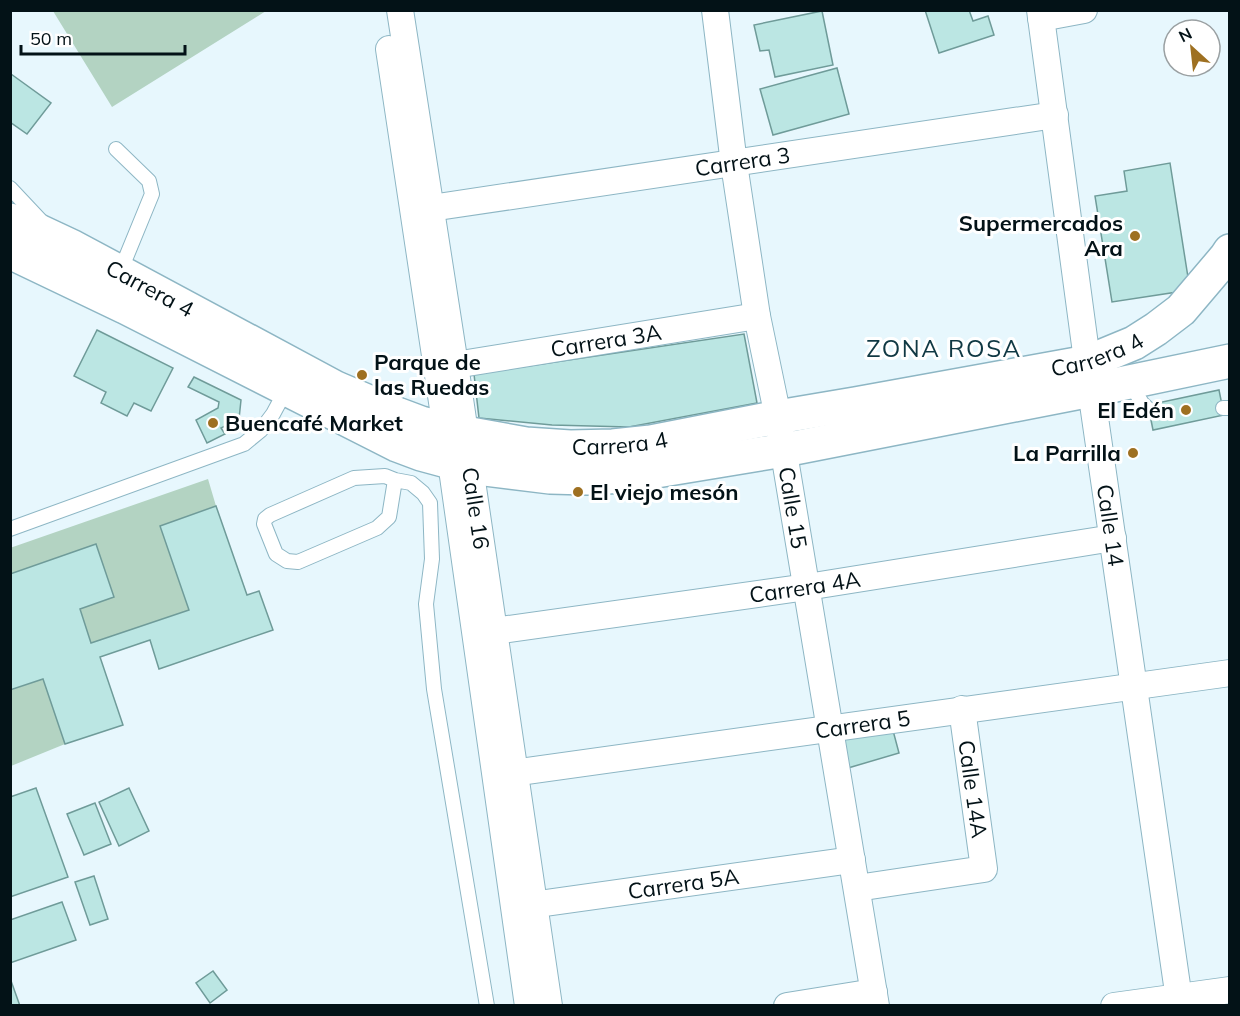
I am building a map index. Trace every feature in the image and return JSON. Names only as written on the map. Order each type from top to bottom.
[{"type":"main road","name":"Carrera 4","points":[[10,220],[53,255],[304,385],[421,423],[526,444],[570,447],[651,442],[855,404],[1089,376],[1128,382],[1228,364]]},
{"type":"main road","name":"Carrera 4","points":[[10,252],[53,255],[120,272],[397,445],[460,465],[550,477],[587,478],[626,476],[784,450],[1089,376],[1181,310],[1230,251]]},
{"type":"street","name":"Calle 16","points":[[383,10],[455,431],[505,773],[524,906],[528,1005]]},
{"type":"street","name":"Calle 16","points":[[400,10],[455,365],[455,431]]},
{"type":"street","name":"Calle 15","points":[[715,10],[734,164],[757,316],[784,450],[875,999]]},
{"type":"street","points":[[1041,14],[1084,10]]},
{"type":"street","name":"Calle 14","points":[[1041,14],[1089,376],[1179,1001]]},
{"type":"street","name":"Carrera 3","points":[[431,208],[1055,115]]},
{"type":"street","name":"Carrera 3A","points":[[455,365],[757,316]]},
{"type":"street","name":"Calle 16","points":[[460,465],[494,631],[505,773]]},
{"type":"street","name":"Carrera 4A","points":[[494,631],[807,587],[1113,538]]},
{"type":"street","name":"Carrera 5","points":[[505,773],[1230,673]]},
{"type":"street","name":"Calle 14A","points":[[856,888],[984,869],[962,709]]},
{"type":"street","name":"Carrera 5A","points":[[524,906],[852,860]]},
{"type":"street","name":"Calle 16","points":[[524,906],[549,1005]]},
{"type":"street","points":[[1114,1005],[1179,1001],[1230,990]]},
{"type":"street","points":[[787,1005],[875,999]]},
{"type":"lane","points":[[116,149],[149,181],[152,194],[120,272]]},
{"type":"lane","points":[[10,188],[53,255]]},
{"type":"lane","points":[[1128,382],[1150,411]]},
{"type":"lane","points":[[10,529],[244,444],[261,430],[273,414],[304,385]]},
{"type":"lane","points":[[395,480],[389,517],[377,528],[298,562],[286,561],[276,554],[264,524],[265,519],[270,515],[354,478],[385,476],[411,483],[423,493],[429,503],[432,559],[426,604],[434,689],[487,1005]]},
{"type":"green space","points":[[53,11],[266,11],[112,107]]},
{"type":"green space","points":[[208,479],[216,506],[160,526],[189,610],[91,643],[80,609],[96,545],[11,574],[10,548]]},
{"type":"green space","points":[[43,679],[65,744],[11,766],[11,690]]},
{"type":"building","points":[[925,10],[969,10],[973,21],[988,16],[994,35],[939,53]]},
{"type":"building","points":[[822,11],[833,65],[775,77],[769,50],[760,51],[754,25]]},
{"type":"building","points":[[837,68],[849,114],[773,135],[760,89]]},
{"type":"building","points":[[11,74],[51,103],[27,134],[10,122]]},
{"type":"building","points":[[1170,163],[1190,290],[1112,302],[1095,196],[1127,191],[1124,171]]},
{"type":"building","points":[[97,330],[173,368],[151,411],[134,403],[127,416],[101,403],[106,392],[74,376]]},
{"type":"building","points":[[744,334],[757,403],[629,427],[552,425],[479,418],[474,374]]},
{"type":"building","points":[[194,377],[241,400],[239,419],[221,428],[225,434],[207,443],[196,420],[218,408],[219,402],[188,387]]},
{"type":"building","name":"El Edén","points":[[1219,390],[1224,415],[1153,430],[1148,405]]},
{"type":"building","points":[[216,506],[247,595],[259,591],[273,630],[159,669],[150,640],[100,657],[123,725],[65,744],[43,679],[10,690],[10,574],[96,544],[114,597],[80,609],[91,643],[189,610],[160,526]]},
{"type":"building","points":[[891,723],[899,753],[848,768],[840,737]]},
{"type":"building","points":[[36,788],[68,877],[10,897],[10,797]]},
{"type":"building","points":[[129,788],[149,831],[119,846],[99,802]]},
{"type":"building","points":[[95,803],[111,844],[84,855],[67,814]]},
{"type":"building","points":[[94,876],[108,919],[90,925],[75,882]]},
{"type":"building","points":[[62,902],[76,940],[10,963],[10,920]]},
{"type":"building","points":[[213,971],[227,990],[210,1003],[196,983]]},
{"type":"building","points":[[10,978],[20,1006],[10,1006]]},
{"type":"place","name":"Supermercados Ara","points":[[1135,236]]},
{"type":"place","name":"Parque de las Ruedas","points":[[362,375]]},
{"type":"place","name":"El Edén","points":[[1186,410]]},
{"type":"place","name":"Buencafé Market","points":[[213,423]]},
{"type":"place","name":"La Parrilla","points":[[1133,453]]},
{"type":"place","name":"El viejo mesón","points":[[578,492]]},
{"type":"district","name":"ZONA ROSA","points":[[944,349]]}]
